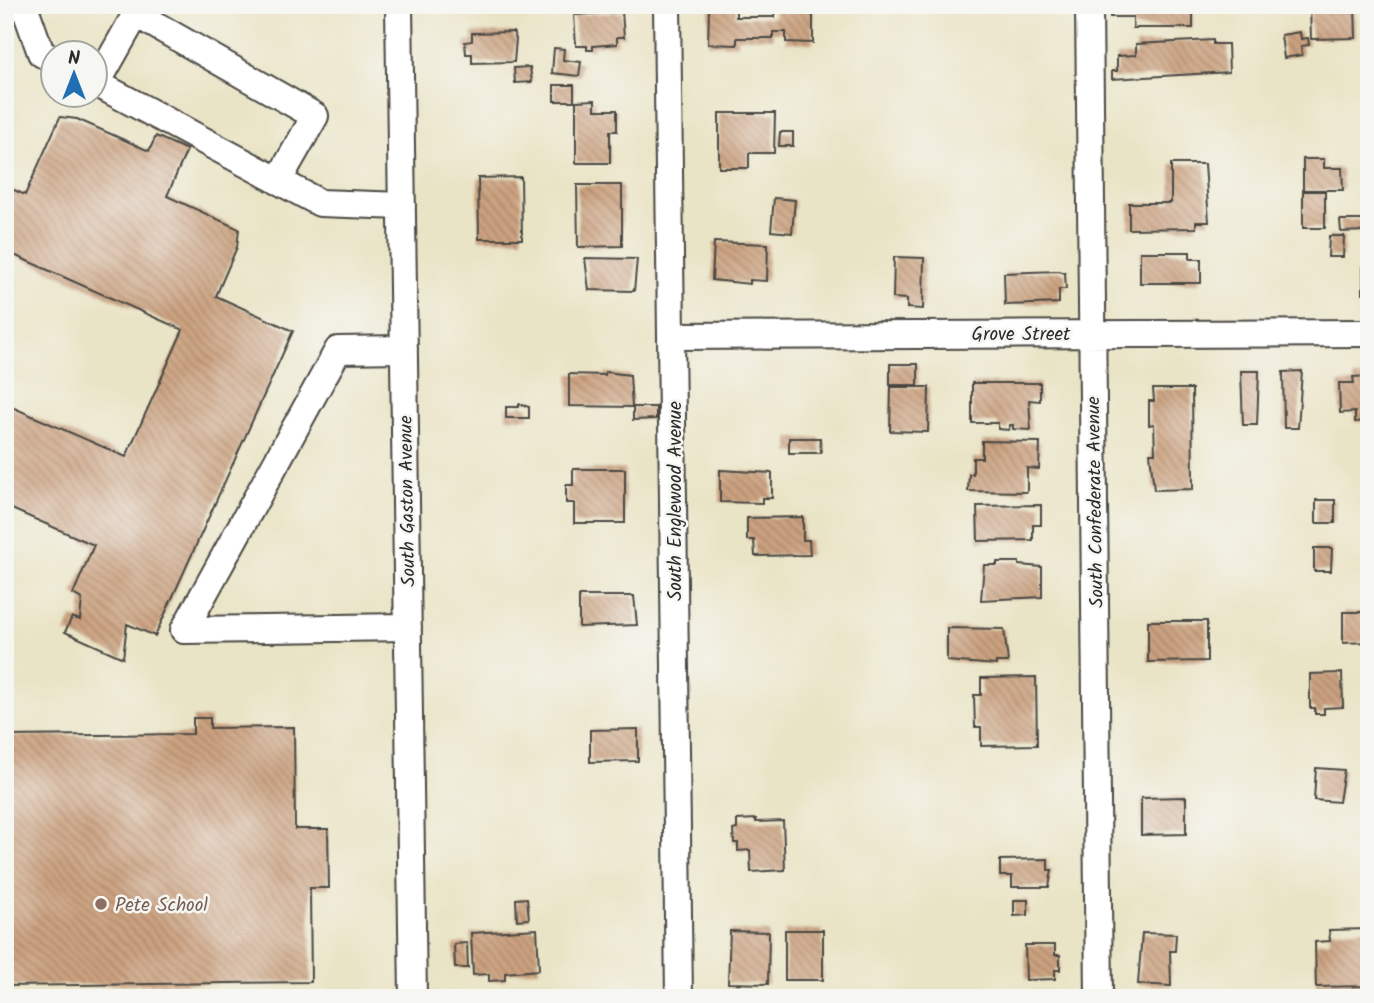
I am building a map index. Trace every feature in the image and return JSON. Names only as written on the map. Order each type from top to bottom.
[{"type":"street","points":[[24,5],[38,45]]},
{"type":"street","name":"South Gaston Avenue","points":[[399,5],[413,998]]},
{"type":"street","name":"South Englewood Avenue","points":[[667,5],[679,998]]},
{"type":"street","name":"South Confederate Avenue","points":[[1088,5],[1100,998]]},
{"type":"street","points":[[108,62],[136,14],[315,116],[278,181]]},
{"type":"street","points":[[108,89],[320,203],[402,206]]},
{"type":"street","name":"Grove Street","points":[[673,336],[1369,333]]},
{"type":"street","points":[[404,349],[338,350],[184,631],[408,628]]},
{"type":"building","points":[[1110,5],[1193,5],[1193,28],[1133,28],[1133,17],[1110,17]]},
{"type":"building","points":[[1310,5],[1355,5],[1356,38],[1311,39]]},
{"type":"building","points":[[775,8],[813,9],[813,43],[786,42],[786,32],[773,32],[773,38],[737,38],[737,45],[708,44],[709,9],[736,9],[736,17],[774,17]]},
{"type":"building","points":[[622,12],[624,37],[617,37],[617,44],[593,46],[593,50],[587,50],[587,46],[576,46],[574,15]]},
{"type":"building","points":[[513,32],[516,39],[514,62],[472,63],[472,54],[466,54],[465,42],[472,41],[472,33]]},
{"type":"building","points":[[1300,32],[1301,39],[1308,38],[1309,45],[1301,46],[1302,55],[1284,58],[1281,35]]},
{"type":"building","points":[[1213,40],[1213,44],[1228,44],[1229,72],[1112,79],[1112,71],[1117,71],[1117,56],[1136,55],[1136,44]]},
{"type":"building","points":[[554,48],[564,49],[563,60],[581,62],[579,76],[552,73]]},
{"type":"building","points":[[530,67],[532,82],[515,83],[514,68]]},
{"type":"building","points":[[554,85],[574,85],[574,101],[554,101]]},
{"type":"building","points":[[595,100],[595,110],[617,110],[617,131],[610,131],[610,163],[576,163],[576,101]]},
{"type":"building","points":[[719,113],[775,113],[774,153],[749,153],[749,168],[719,168]]},
{"type":"building","points":[[60,117],[77,119],[149,151],[156,136],[187,150],[167,196],[239,229],[237,247],[216,296],[293,331],[155,636],[127,624],[123,658],[65,632],[72,617],[80,620],[82,599],[73,594],[94,545],[5,506],[5,404],[126,457],[183,330],[5,251],[5,186],[25,195]]},
{"type":"building","points":[[780,132],[793,132],[793,146],[779,146]]},
{"type":"building","points":[[1303,159],[1324,159],[1324,168],[1342,168],[1343,190],[1303,190]]},
{"type":"building","points":[[1171,164],[1205,164],[1209,222],[1196,222],[1196,228],[1129,229],[1129,203],[1171,203]]},
{"type":"building","points":[[521,177],[522,239],[479,239],[478,178]]},
{"type":"building","points":[[577,185],[622,185],[622,246],[578,247]]},
{"type":"building","points":[[1303,191],[1325,191],[1325,228],[1303,228]]},
{"type":"building","points":[[774,198],[795,200],[792,233],[771,231]]},
{"type":"building","points":[[1340,220],[1364,220],[1364,231],[1341,232]]},
{"type":"building","points":[[1329,236],[1344,236],[1343,257],[1328,257]]},
{"type":"building","points":[[714,242],[768,244],[767,281],[750,280],[750,284],[712,280]]},
{"type":"building","points":[[1140,252],[1190,252],[1190,259],[1201,259],[1201,283],[1140,283]]},
{"type":"building","points":[[1363,256],[1369,256],[1369,293],[1363,293]]},
{"type":"building","points":[[894,257],[924,258],[923,309],[907,308],[907,299],[893,298]]},
{"type":"building","points":[[585,258],[637,259],[634,291],[589,290]]},
{"type":"building","points":[[1004,273],[1065,273],[1066,289],[1059,289],[1059,303],[1005,305]]},
{"type":"building","points":[[890,364],[918,364],[918,385],[890,385]]},
{"type":"building","points":[[1241,371],[1259,371],[1257,425],[1243,425]]},
{"type":"building","points":[[1302,371],[1298,428],[1284,428],[1283,372]]},
{"type":"building","points":[[605,372],[630,375],[632,407],[569,406],[569,374],[605,375]]},
{"type":"building","points":[[1369,376],[1369,421],[1355,422],[1355,412],[1340,413],[1339,383],[1354,383],[1353,377]]},
{"type":"building","points":[[972,383],[1040,383],[1040,401],[1029,400],[1031,430],[1013,429],[1013,425],[1010,425],[1009,430],[998,429],[998,423],[972,423]]},
{"type":"building","points":[[891,387],[929,387],[928,432],[890,431]]},
{"type":"building","points":[[1153,389],[1192,389],[1193,489],[1154,490],[1150,453],[1155,453],[1154,424],[1149,425],[1149,401],[1154,401]]},
{"type":"building","points":[[519,404],[529,407],[529,418],[506,418],[506,407],[519,407]]},
{"type":"building","points":[[633,407],[656,407],[656,419],[633,420]]},
{"type":"building","points":[[789,438],[820,438],[821,453],[789,453]]},
{"type":"building","points":[[982,441],[1040,442],[1039,469],[1027,468],[1027,492],[968,491],[969,474],[973,474],[973,458],[982,458]]},
{"type":"building","points":[[573,469],[625,469],[625,523],[574,523],[574,503],[566,503],[566,485],[573,485]]},
{"type":"building","points":[[720,470],[772,473],[772,498],[762,498],[762,503],[720,502]]},
{"type":"building","points":[[1316,500],[1335,500],[1335,523],[1316,523]]},
{"type":"building","points":[[1041,505],[1041,525],[1033,525],[1033,540],[978,541],[977,506]]},
{"type":"building","points":[[803,517],[803,540],[809,540],[810,555],[755,556],[754,540],[747,540],[747,518]]},
{"type":"building","points":[[1314,548],[1332,548],[1331,571],[1314,571]]},
{"type":"building","points":[[997,562],[1019,562],[1019,565],[1042,567],[1042,597],[981,600],[984,565],[997,565]]},
{"type":"building","points":[[579,596],[634,596],[637,625],[579,627]]},
{"type":"building","points":[[1343,612],[1369,612],[1369,642],[1343,643]]},
{"type":"building","points":[[1148,621],[1207,621],[1207,661],[1148,662]]},
{"type":"building","points":[[947,628],[1004,629],[1008,662],[996,662],[996,665],[947,661]]},
{"type":"building","points":[[1342,673],[1343,707],[1324,708],[1324,714],[1315,714],[1315,708],[1310,708],[1310,674]]},
{"type":"building","points":[[1036,677],[1037,745],[981,746],[981,727],[975,727],[974,695],[981,695],[981,678]]},
{"type":"building","points":[[193,718],[210,718],[210,728],[294,727],[295,829],[328,829],[329,888],[310,888],[311,982],[5,986],[5,736],[193,734]]},
{"type":"building","points":[[638,729],[638,761],[590,762],[590,730]]},
{"type":"building","points":[[1316,768],[1344,770],[1339,802],[1314,800]]},
{"type":"building","points":[[1186,797],[1186,834],[1141,835],[1141,798]]},
{"type":"building","points":[[756,819],[756,822],[783,821],[785,870],[751,872],[750,850],[738,851],[733,830],[737,829],[737,820]]},
{"type":"building","points":[[1048,859],[1048,870],[1052,870],[1049,887],[1012,887],[1012,876],[1000,876],[1000,860]]},
{"type":"building","points":[[527,898],[529,919],[517,920],[516,899]]},
{"type":"building","points":[[1014,900],[1028,900],[1028,915],[1014,916]]},
{"type":"building","points":[[537,929],[539,970],[505,973],[505,980],[489,981],[489,974],[473,975],[471,933]]},
{"type":"building","points":[[1369,929],[1369,986],[1316,987],[1315,942],[1330,941],[1329,930]]},
{"type":"building","points":[[785,930],[823,930],[823,980],[785,980]]},
{"type":"building","points":[[730,931],[769,932],[768,984],[728,983]]},
{"type":"building","points":[[1142,933],[1176,934],[1175,951],[1170,951],[1171,986],[1138,984]]},
{"type":"building","points":[[467,943],[468,968],[455,968],[454,944]]},
{"type":"building","points":[[1025,945],[1055,945],[1055,955],[1060,955],[1060,970],[1055,970],[1055,979],[1026,980]]},
{"type":"place","name":"Pete School","points":[[101,904]]}]
